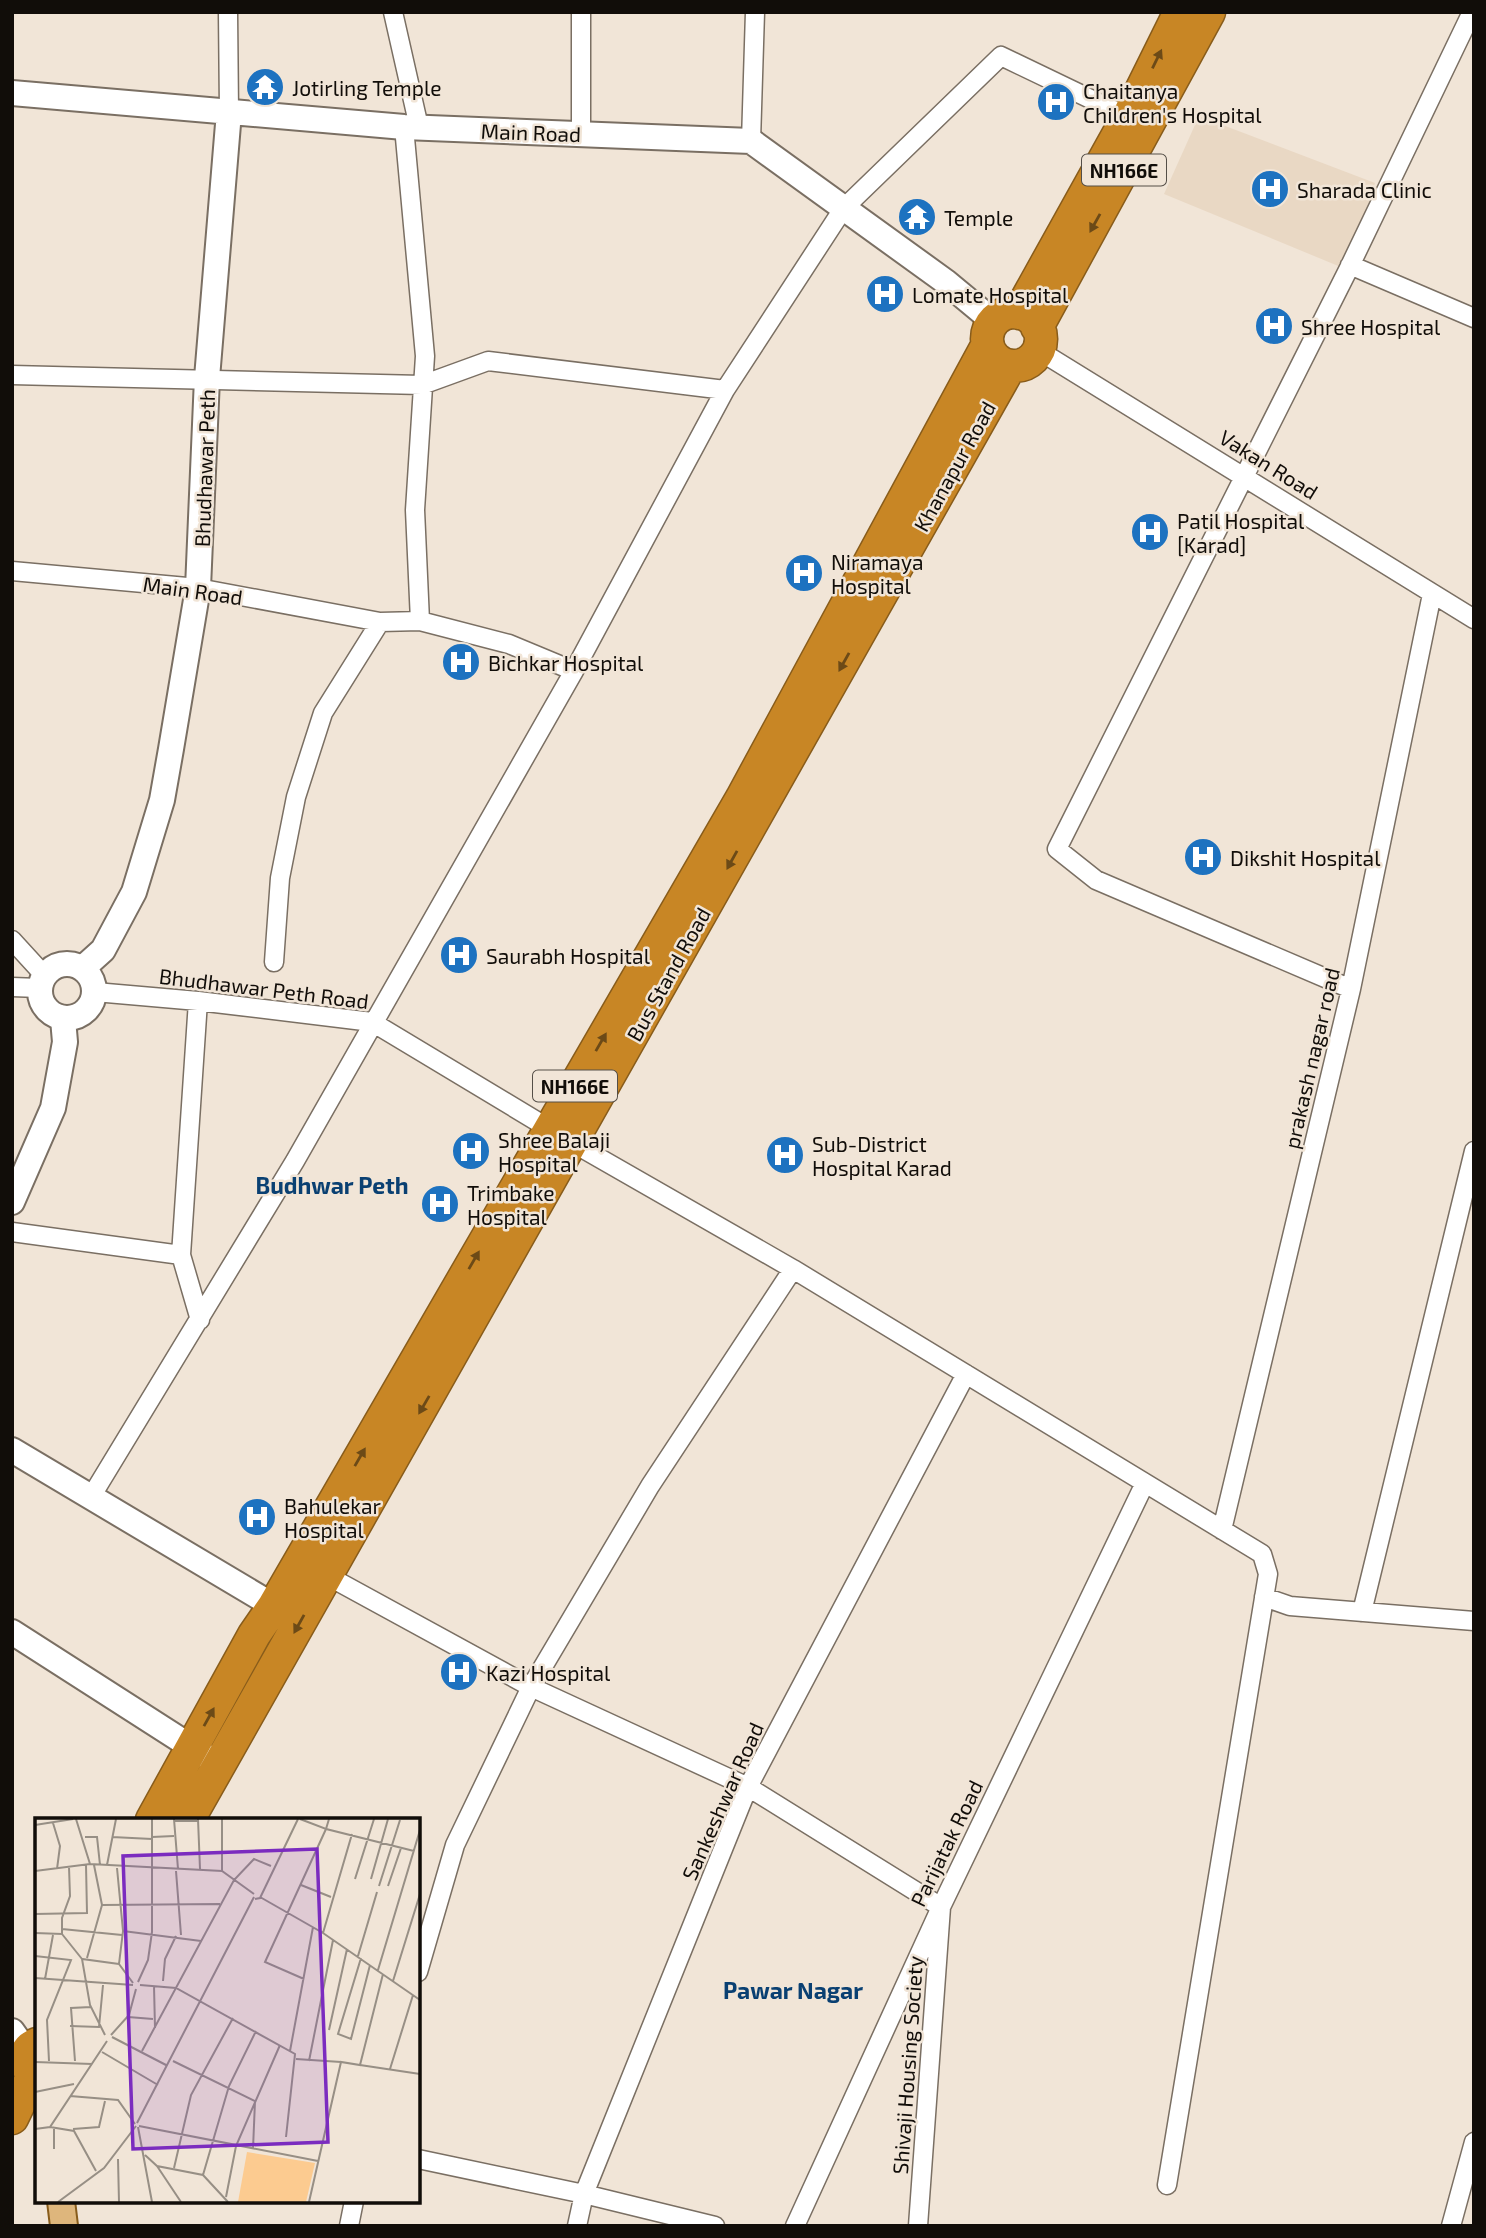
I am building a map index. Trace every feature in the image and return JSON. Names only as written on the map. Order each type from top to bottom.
[{"type":"highway","name":"NH166E","points":[[1015,331],[1180,12]]},
{"type":"highway","name":"NH166E","points":[[153,1818],[254,1636],[274,1606],[1015,331],[1209,12]]},
{"type":"highway","name":"Khanapur Road","points":[[877,603],[1010,366],[996,359],[1015,331]]},
{"type":"highway","name":"Bus Stand Road","points":[[326,1575],[458,1346],[551,1129],[877,603]]},
{"type":"highway","name":"NH166E","points":[[189,1818],[326,1575]]},
{"type":"highway","points":[[12,2118],[28,2055]]},
{"type":"main road","points":[[61,2203],[64,2226]]},
{"type":"street","points":[[228,12],[229,112]]},
{"type":"street","points":[[393,12],[411,127],[425,356],[415,510],[419,621]]},
{"type":"street","points":[[580,134],[581,12]]},
{"type":"street","points":[[755,12],[751,141],[1015,331]]},
{"type":"street","points":[[1351,989],[1096,880],[1057,849],[1350,265],[1472,12]]},
{"type":"street","points":[[91,1497],[295,1161],[574,671],[725,390],[843,209],[1002,56],[1128,117]]},
{"type":"street","name":"Main Road","points":[[12,93],[411,127],[751,141]]},
{"type":"street","name":"Bhudhawar Peth","points":[[83,968],[103,950],[134,892],[162,800],[198,588],[207,379],[229,112]]},
{"type":"street","points":[[1350,265],[1474,318]]},
{"type":"street","name":"Vakan Road","points":[[1015,331],[1474,619]]},
{"type":"street","points":[[12,375],[422,385],[488,360],[725,390]]},
{"type":"street","name":"Main Road","points":[[12,571],[198,588],[380,622],[419,621],[509,644],[574,671]]},
{"type":"street","name":"prakash nagar road","points":[[1222,1530],[1351,989],[1433,594]]},
{"type":"street","points":[[274,962],[280,878],[296,797],[323,713],[380,622]]},
{"type":"street","points":[[12,940],[42,981],[41,1002],[50,1013],[72,1018],[86,1012],[95,992],[94,983],[83,968],[69,963],[55,966],[42,981],[12,987]]},
{"type":"street","name":"Bhudhawar Peth Road","points":[[95,992],[198,1001],[372,1023],[793,1269],[1262,1554],[1268,1574],[1264,1597]]},
{"type":"street","points":[[198,1001],[181,1255],[200,1320]]},
{"type":"street","points":[[12,1202],[53,1108],[65,1042],[63,1018]]},
{"type":"street","points":[[1362,1612],[1474,1151]]},
{"type":"street","points":[[12,1231],[181,1255]]},
{"type":"street","points":[[420,1965],[455,1844],[531,1686],[650,1486],[793,1269]]},
{"type":"street","name":"Sankeshwar Road","points":[[577,2226],[584,2194],[748,1787],[966,1374]]},
{"type":"street","points":[[12,1450],[274,1606]]},
{"type":"street","name":"Parijatak Road","points":[[795,2226],[941,1907],[1145,1482]]},
{"type":"street","points":[[326,1575],[531,1686],[748,1787],[941,1907]]},
{"type":"street","points":[[1167,2185],[1264,1597],[1290,1606],[1474,1621]]},
{"type":"street","points":[[12,1632],[219,1765]]},
{"type":"street","name":"Shivaji Housing Society","points":[[918,2226],[941,1907]]},
{"type":"street","points":[[1451,2226],[1474,2142]]},
{"type":"street","points":[[420,2159],[584,2194],[715,2226]]},
{"type":"street","points":[[349,2226],[355,2203]]},
{"type":"shaded area","name":"Sharada Clinic","points":[[1199,116],[1375,183],[1348,270],[1164,194]]},
{"type":"place","name":"Jotirling Temple","points":[[265,87]]},
{"type":"place","name":"Chaitanya Children's Hospital","points":[[1056,102]]},
{"type":"place","name":"Sharada Clinic","points":[[1270,189]]},
{"type":"place","name":"Temple","points":[[917,217]]},
{"type":"place","name":"Lomate Hospital","points":[[885,294]]},
{"type":"place","name":"Shree Hospital","points":[[1274,326]]},
{"type":"place","name":"Patil Hospital [Karad]","points":[[1150,532]]},
{"type":"place","name":"Niramaya Hospital","points":[[804,573]]},
{"type":"place","name":"Bichkar Hospital","points":[[461,662]]},
{"type":"place","name":"Dikshit Hospital","points":[[1203,857]]},
{"type":"place","name":"Saurabh Hospital","points":[[459,955]]},
{"type":"place","name":"Shree Balaji Hospital","points":[[471,1151]]},
{"type":"place","name":"Sub-District Hospital Karad","points":[[785,1155]]},
{"type":"place","name":"Trimbake Hospital","points":[[440,1204]]},
{"type":"place","name":"Bahulekar Hospital","points":[[257,1517]]},
{"type":"place","name":"Kazi Hospital","points":[[459,1672]]},
{"type":"district","name":"Budhwar Peth","points":[[332,1185]]},
{"type":"district","name":"Pawar Nagar","points":[[793,1990]]}]
